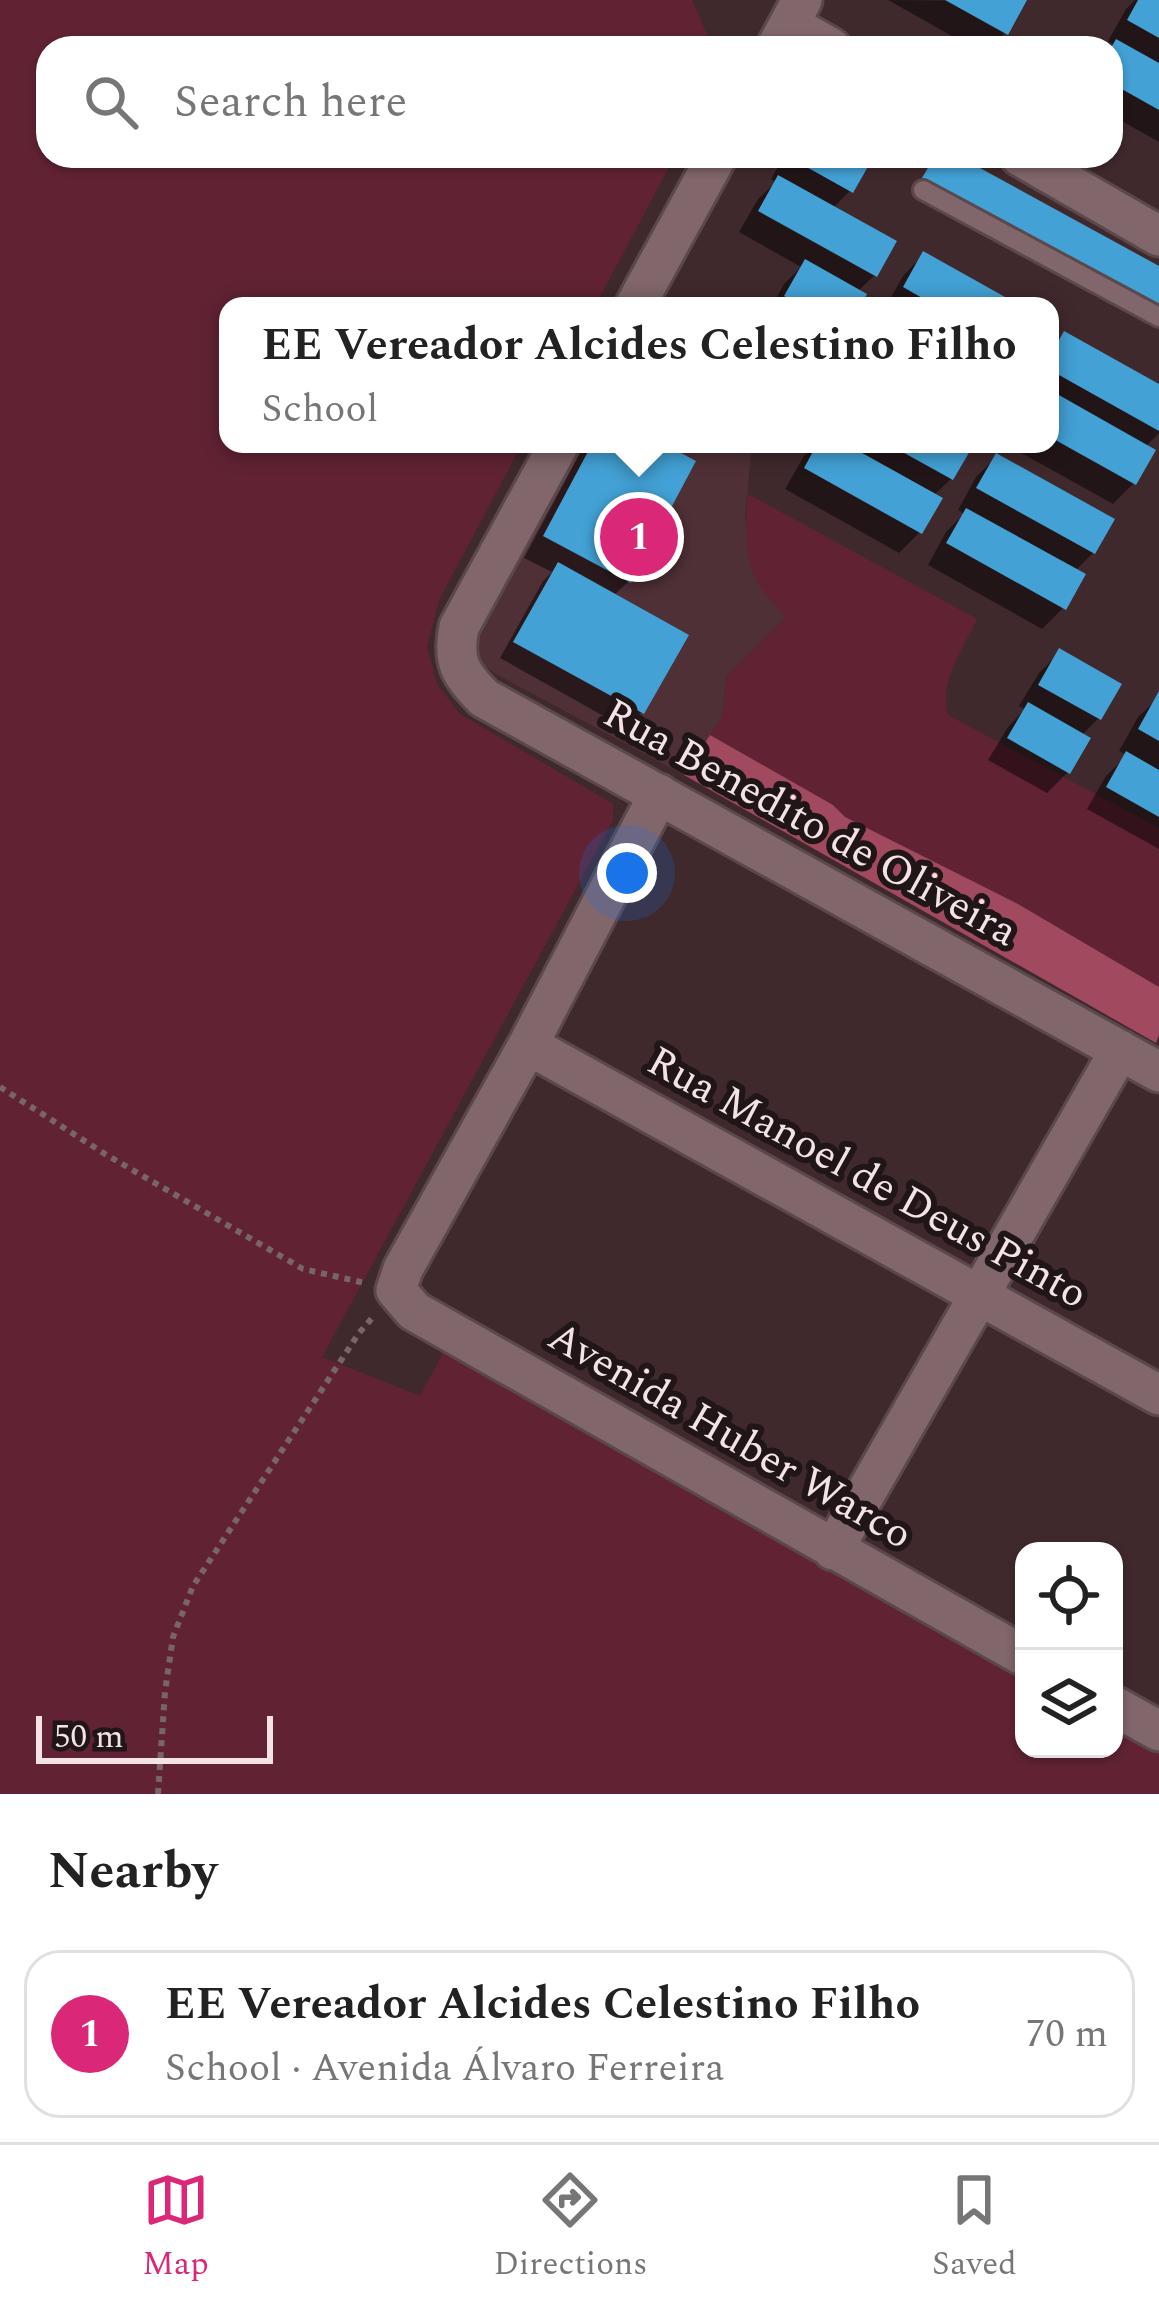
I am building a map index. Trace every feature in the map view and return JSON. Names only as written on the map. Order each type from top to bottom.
[{"type":"street","points":[[639,297],[710,168]]},
{"type":"street","points":[[1041,168],[1159,236]]},
{"type":"street","name":"Rua Benedito de Oliveira","points":[[554,453],[459,627],[455,647],[469,683],[484,698],[1159,1072]]},
{"type":"street","points":[[396,1290],[403,1269],[528,1046],[659,794]]},
{"type":"street","name":"Rua Manoel de Deus Pinto","points":[[528,1046],[1159,1395]]},
{"type":"street","points":[[833,1550],[1120,1051]]},
{"type":"street","name":"Avenida Huber Warco","points":[[396,1290],[414,1311],[1015,1651]]},
{"type":"street","points":[[1123,1711],[1159,1731]]},
{"type":"lane","points":[[922,190],[1159,317]]},
{"type":"path","points":[[0,1087],[303,1269],[396,1290],[359,1333],[193,1586],[173,1637],[158,1794]]},
{"type":"shaded area","points":[[0,0],[692,0],[708,36],[36,36],[36,168],[669,168],[600,297],[219,297],[219,453],[517,453],[439,600],[427,647],[437,684],[460,714],[613,804],[613,820],[322,1357],[420,1396],[443,1353],[1015,1671],[1015,1758],[1123,1758],[1123,1731],[1159,1751],[1159,1794],[0,1794]]},
{"type":"shaded area","points":[[575,453],[751,453],[745,518],[757,582],[787,617],[727,676],[722,717],[684,775],[496,674],[481,663],[475,643]]},
{"type":"shaded area","points":[[748,494],[977,619],[949,678],[948,715],[1159,828],[1159,987],[1018,904],[844,817],[833,805],[710,735],[722,717],[727,676],[786,618],[752,570],[746,538]]},
{"type":"shaded area","points":[[710,735],[833,805],[845,817],[1018,904],[1159,987],[1156,1043],[684,775]]},
{"type":"building","points":[[945,0],[1027,0],[1008,35]]},
{"type":"building","points":[[1138,0],[1159,0],[1159,38],[1127,20]]},
{"type":"building","points":[[1123,43],[1159,63],[1159,110],[1123,90]]},
{"type":"building","points":[[808,168],[867,168],[853,193]]},
{"type":"building","points":[[928,168],[980,168],[1159,266],[1159,312],[919,183]]},
{"type":"building","points":[[778,175],[897,241],[877,277],[758,211]]},
{"type":"building","points":[[923,251],[1005,297],[920,297],[903,287]]},
{"type":"building","points":[[805,259],[867,294],[866,297],[784,296]]},
{"type":"building","points":[[1064,331],[1159,384],[1159,431],[1059,375],[1059,340]]},
{"type":"building","points":[[1059,395],[1156,450],[1136,485],[1059,442]]},
{"type":"building","points":[[587,453],[681,453],[696,461],[631,583],[543,536]]},
{"type":"building","points":[[812,453],[862,453],[943,498],[922,534],[804,468]]},
{"type":"building","points":[[904,453],[969,453],[953,480]]},
{"type":"building","points":[[996,453],[1115,519],[1095,554],[976,488]]},
{"type":"building","points":[[966,508],[1086,574],[1066,610],[946,543]]},
{"type":"building","points":[[558,562],[689,635],[644,714],[513,642]]},
{"type":"building","points":[[1059,648],[1122,684],[1101,720],[1038,685]]},
{"type":"building","points":[[1159,691],[1159,741],[1138,729]]},
{"type":"building","points":[[1028,702],[1091,738],[1070,774],[1007,738]]},
{"type":"building","points":[[1126,751],[1159,770],[1159,817],[1106,787]]},
{"type":"place","name":"EE Vereador Alcides Celestino Filho","points":[[639,537]]}]
